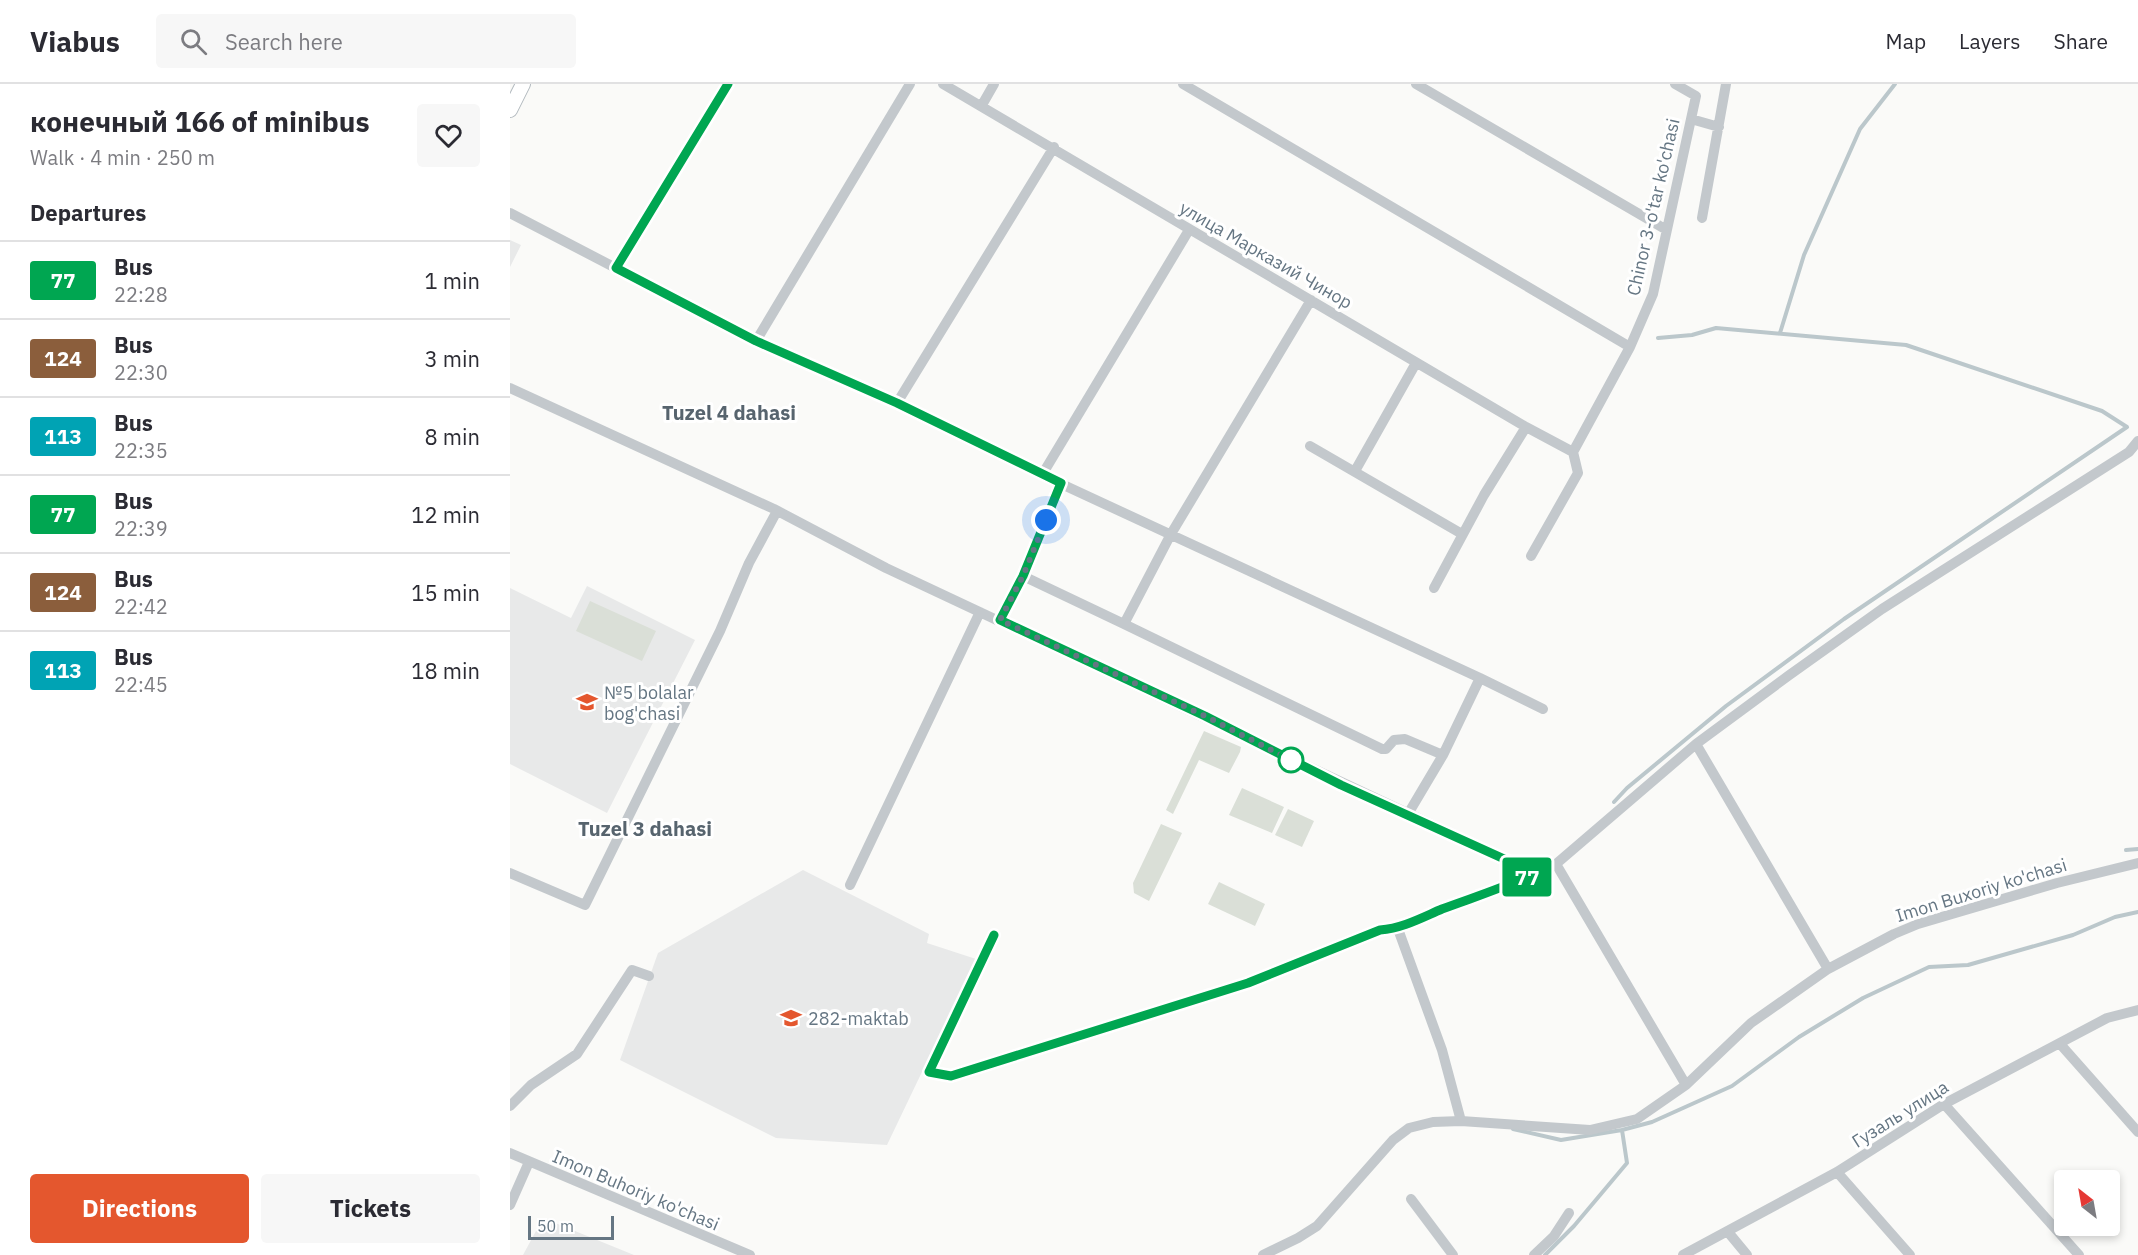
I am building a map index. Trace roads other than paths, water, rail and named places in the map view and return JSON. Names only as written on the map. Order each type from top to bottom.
[{"type":"main road","points":[[510,110],[524,84]]},
{"type":"street","points":[[616,268],[728,84]]},
{"type":"street","points":[[756,341],[910,84]]},
{"type":"street","name":"улица Марказий Чинор","points":[[943,84],[1054,147],[1189,230],[1526,428],[1573,453]]},
{"type":"street","points":[[982,105],[994,84]]},
{"type":"street","points":[[1183,84],[1630,347]]},
{"type":"street","points":[[1416,84],[1665,229]]},
{"type":"street","points":[[1675,84],[1696,96]]},
{"type":"street","name":"Chinor 3-o'tar ko'chasi","points":[[1573,453],[1630,347],[1653,294],[1665,229],[1699,84]]},
{"type":"street","points":[[1702,218],[1726,84]]},
{"type":"street","points":[[1691,119],[1719,127]]},
{"type":"street","points":[[897,403],[1054,147]]},
{"type":"street","points":[[510,213],[756,341],[897,403],[1042,475],[1544,710]]},
{"type":"street","points":[[1042,475],[1189,230]]},
{"type":"street","points":[[1124,624],[1171,534],[1311,300]]},
{"type":"street","points":[[1355,471],[1416,363]]},
{"type":"street","points":[[510,388],[777,511],[886,568],[1205,716],[1341,785],[1535,873]]},
{"type":"street","points":[[1434,588],[1462,534],[1526,428]]},
{"type":"street","points":[[994,935],[929,1072],[951,1076],[1248,983],[1380,930],[1398,929],[1443,909],[1491,893],[1556,864],[1696,744],[1882,609],[2129,452],[2138,441]]},
{"type":"street","points":[[1310,446],[1462,534]]},
{"type":"street","points":[[1530,556],[1578,473],[1573,453]]},
{"type":"street","points":[[1000,620],[1023,576],[1061,483]]},
{"type":"street","points":[[510,873],[585,905],[720,631],[749,563],[777,511]]},
{"type":"street","points":[[1023,576],[1382,749],[1386,749],[1394,740],[1405,739],[1443,755]]},
{"type":"street","points":[[850,885],[980,612]]},
{"type":"street","points":[[1408,814],[1483,680]]},
{"type":"street","points":[[1696,744],[1828,969]]},
{"type":"street","name":"Imon Buxoriy ko'chasi","points":[[1263,1255],[1298,1239],[1323,1220],[1401,1134],[1417,1125],[1461,1121],[1567,1130],[1602,1128],[1637,1119],[1686,1084],[1751,1023],[1828,969],[1918,924],[2057,883],[2138,863]]},
{"type":"street","points":[[1556,864],[1686,1084]]},
{"type":"street","points":[[1398,929],[1442,1050],[1461,1121]]},
{"type":"street","points":[[510,1106],[531,1085],[578,1054],[632,970],[649,976]]},
{"type":"street","name":"Гузаль улица","points":[[1683,1255],[1837,1172],[1944,1104],[2061,1045],[2108,1018],[2138,1010]]},
{"type":"street","points":[[2061,1045],[2138,1132]]},
{"type":"street","points":[[1944,1104],[2079,1255]]},
{"type":"street","name":"Imon Buhoriy ko'chasi","points":[[510,1154],[750,1255]]},
{"type":"street","points":[[510,1205],[529,1162]]},
{"type":"street","points":[[1837,1172],[1910,1255]]},
{"type":"street","points":[[1411,1199],[1453,1255]]},
{"type":"street","points":[[1534,1255],[1554,1236],[1569,1213]]},
{"type":"street","points":[[1728,1232],[1748,1255]]},
{"type":"waterway","points":[[1780,333],[1804,255],[1860,129],[1895,84]]},
{"type":"waterway","points":[[1614,802],[1627,788],[1726,706],[1844,619],[2127,427],[2102,411],[1906,345],[1716,328],[1692,335],[1658,338]]},
{"type":"waterway","points":[[2126,850],[2138,849]]},
{"type":"waterway","points":[[1545,1255],[1574,1226],[1627,1163],[1622,1130],[1652,1122],[1732,1086],[1799,1037],[1863,998],[1929,967],[1968,965],[2073,935],[2115,917],[2138,912]]},
{"type":"waterway","points":[[1513,1129],[1561,1140],[1622,1130]]},
{"type":"place","name":"№5 bolalar bog'chasi","points":[[587,702]]},
{"type":"place","name":"282-maktab","points":[[791,1018]]},
{"type":"district","name":"Tuzel 4 dahasi","points":[[729,412]]},
{"type":"district","name":"Tuzel 3 dahasi","points":[[645,828]]}]
